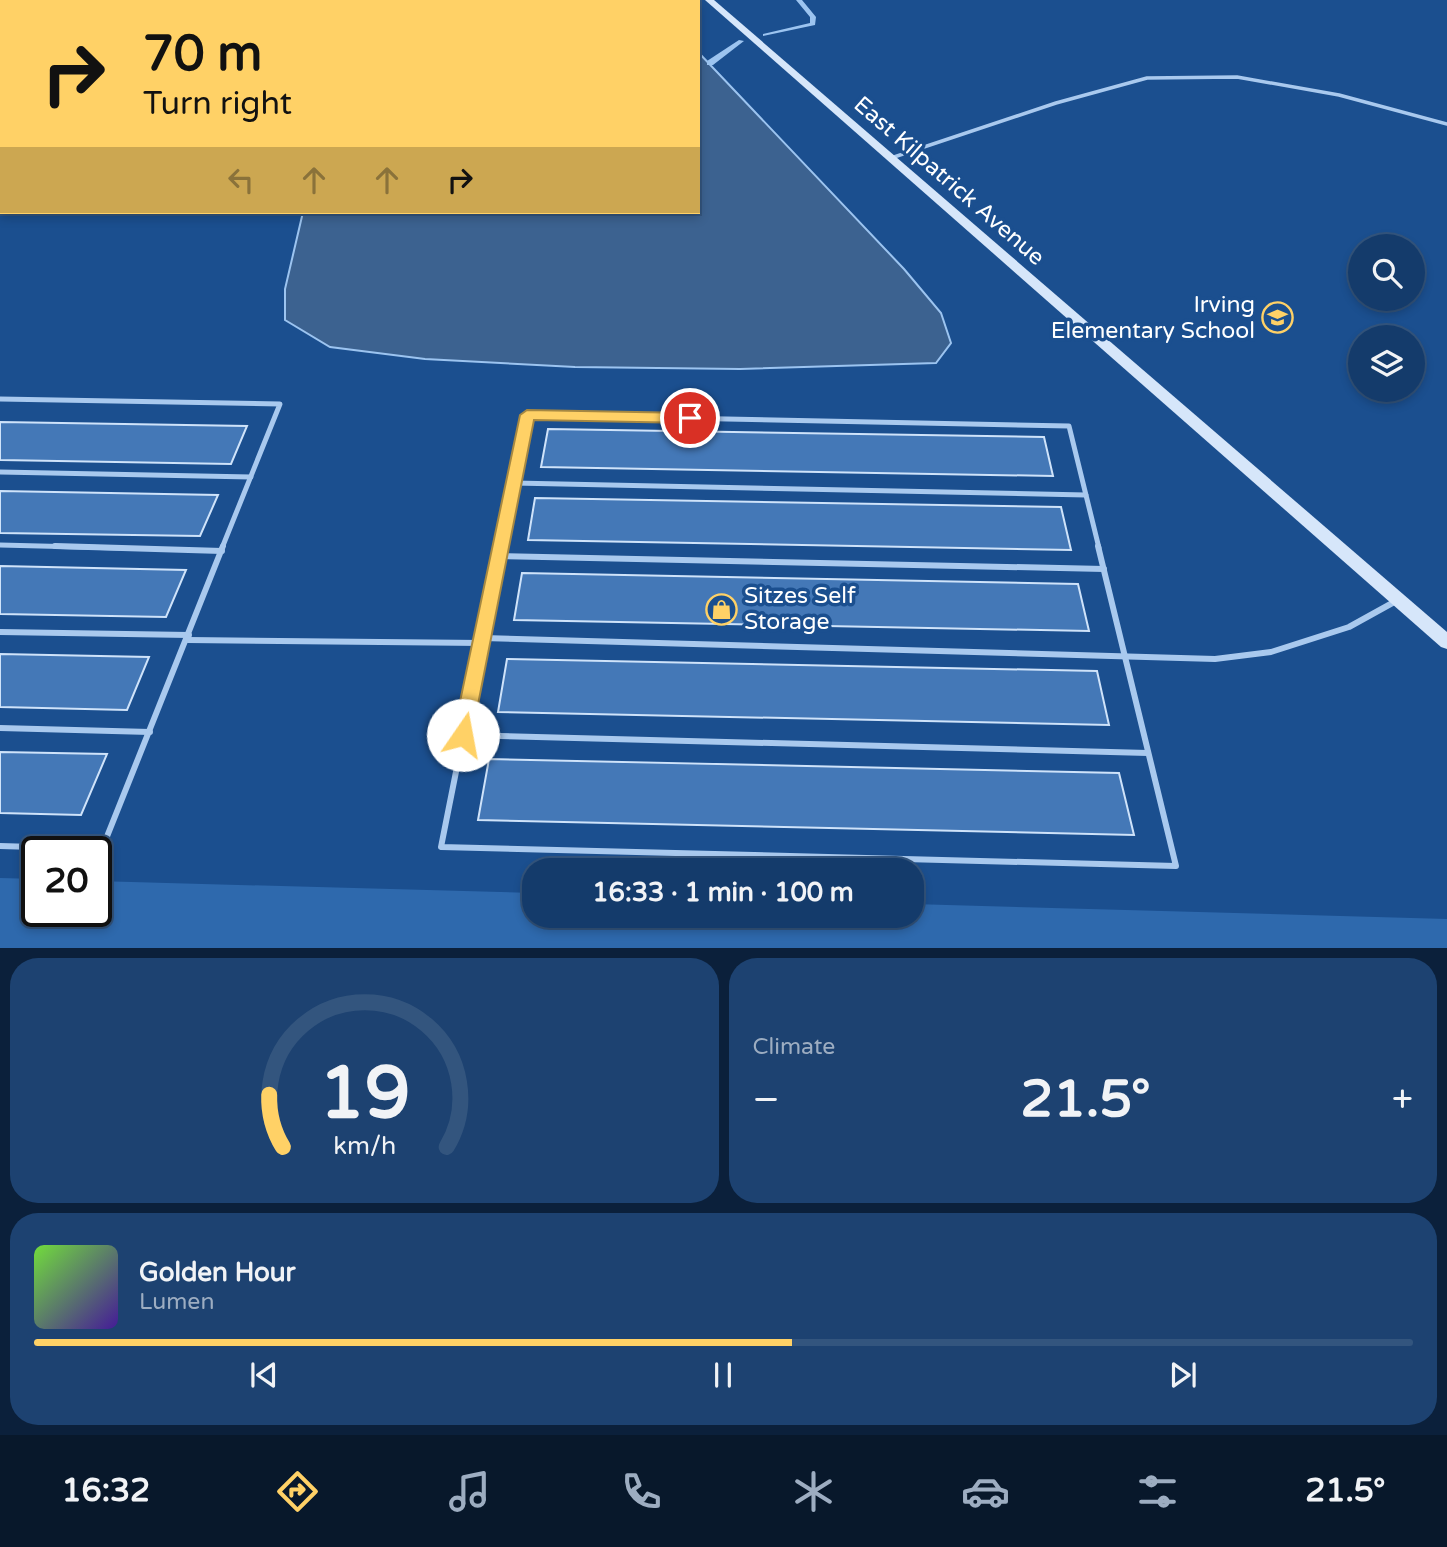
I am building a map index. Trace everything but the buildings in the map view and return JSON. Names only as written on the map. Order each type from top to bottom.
[{"type":"street","name":"East Kilpatrick Avenue","points":[[709,0],[1447,642]]},
{"type":"lane","points":[[891,158],[1056,103],[1147,78],[1237,77],[1339,95],[1447,124]]},
{"type":"lane","points":[[0,399],[280,404],[102,849],[0,846]]},
{"type":"lane","points":[[527,415],[1069,426],[1176,866],[441,847],[514,483],[527,415]]},
{"type":"lane","points":[[0,472],[251,477]]},
{"type":"lane","points":[[514,483],[1086,495]]},
{"type":"lane","points":[[0,545],[222,551]]},
{"type":"lane","points":[[499,556],[1104,569]]},
{"type":"lane","points":[[0,632],[482,640],[1215,659],[1271,652],[1349,627],[1398,600]]},
{"type":"lane","points":[[0,728],[150,732]]},
{"type":"lane","points":[[463,735],[1148,753]]},
{"type":"shaded area","points":[[700,54],[904,269],[941,313],[951,343],[936,363],[740,369],[575,367],[425,359],[330,347],[285,320],[285,289],[303,214],[700,214]]},
{"type":"shaded area","points":[[0,878],[21,879],[21,927],[112,927],[112,881],[522,893],[522,928],[924,928],[924,904],[1447,919],[1447,948],[0,948]]},
{"type":"waterway","points":[[765,35],[813,24],[813,17],[799,0]]},
{"type":"waterway","points":[[710,63],[741,41]]},
{"type":"place","name":"Irving Elementary School","points":[[1278,318]]},
{"type":"place","name":"Sitzes Self Storage","points":[[721,609]]},
{"type":"route","points":[[463,735],[527,415],[690,418]]}]
